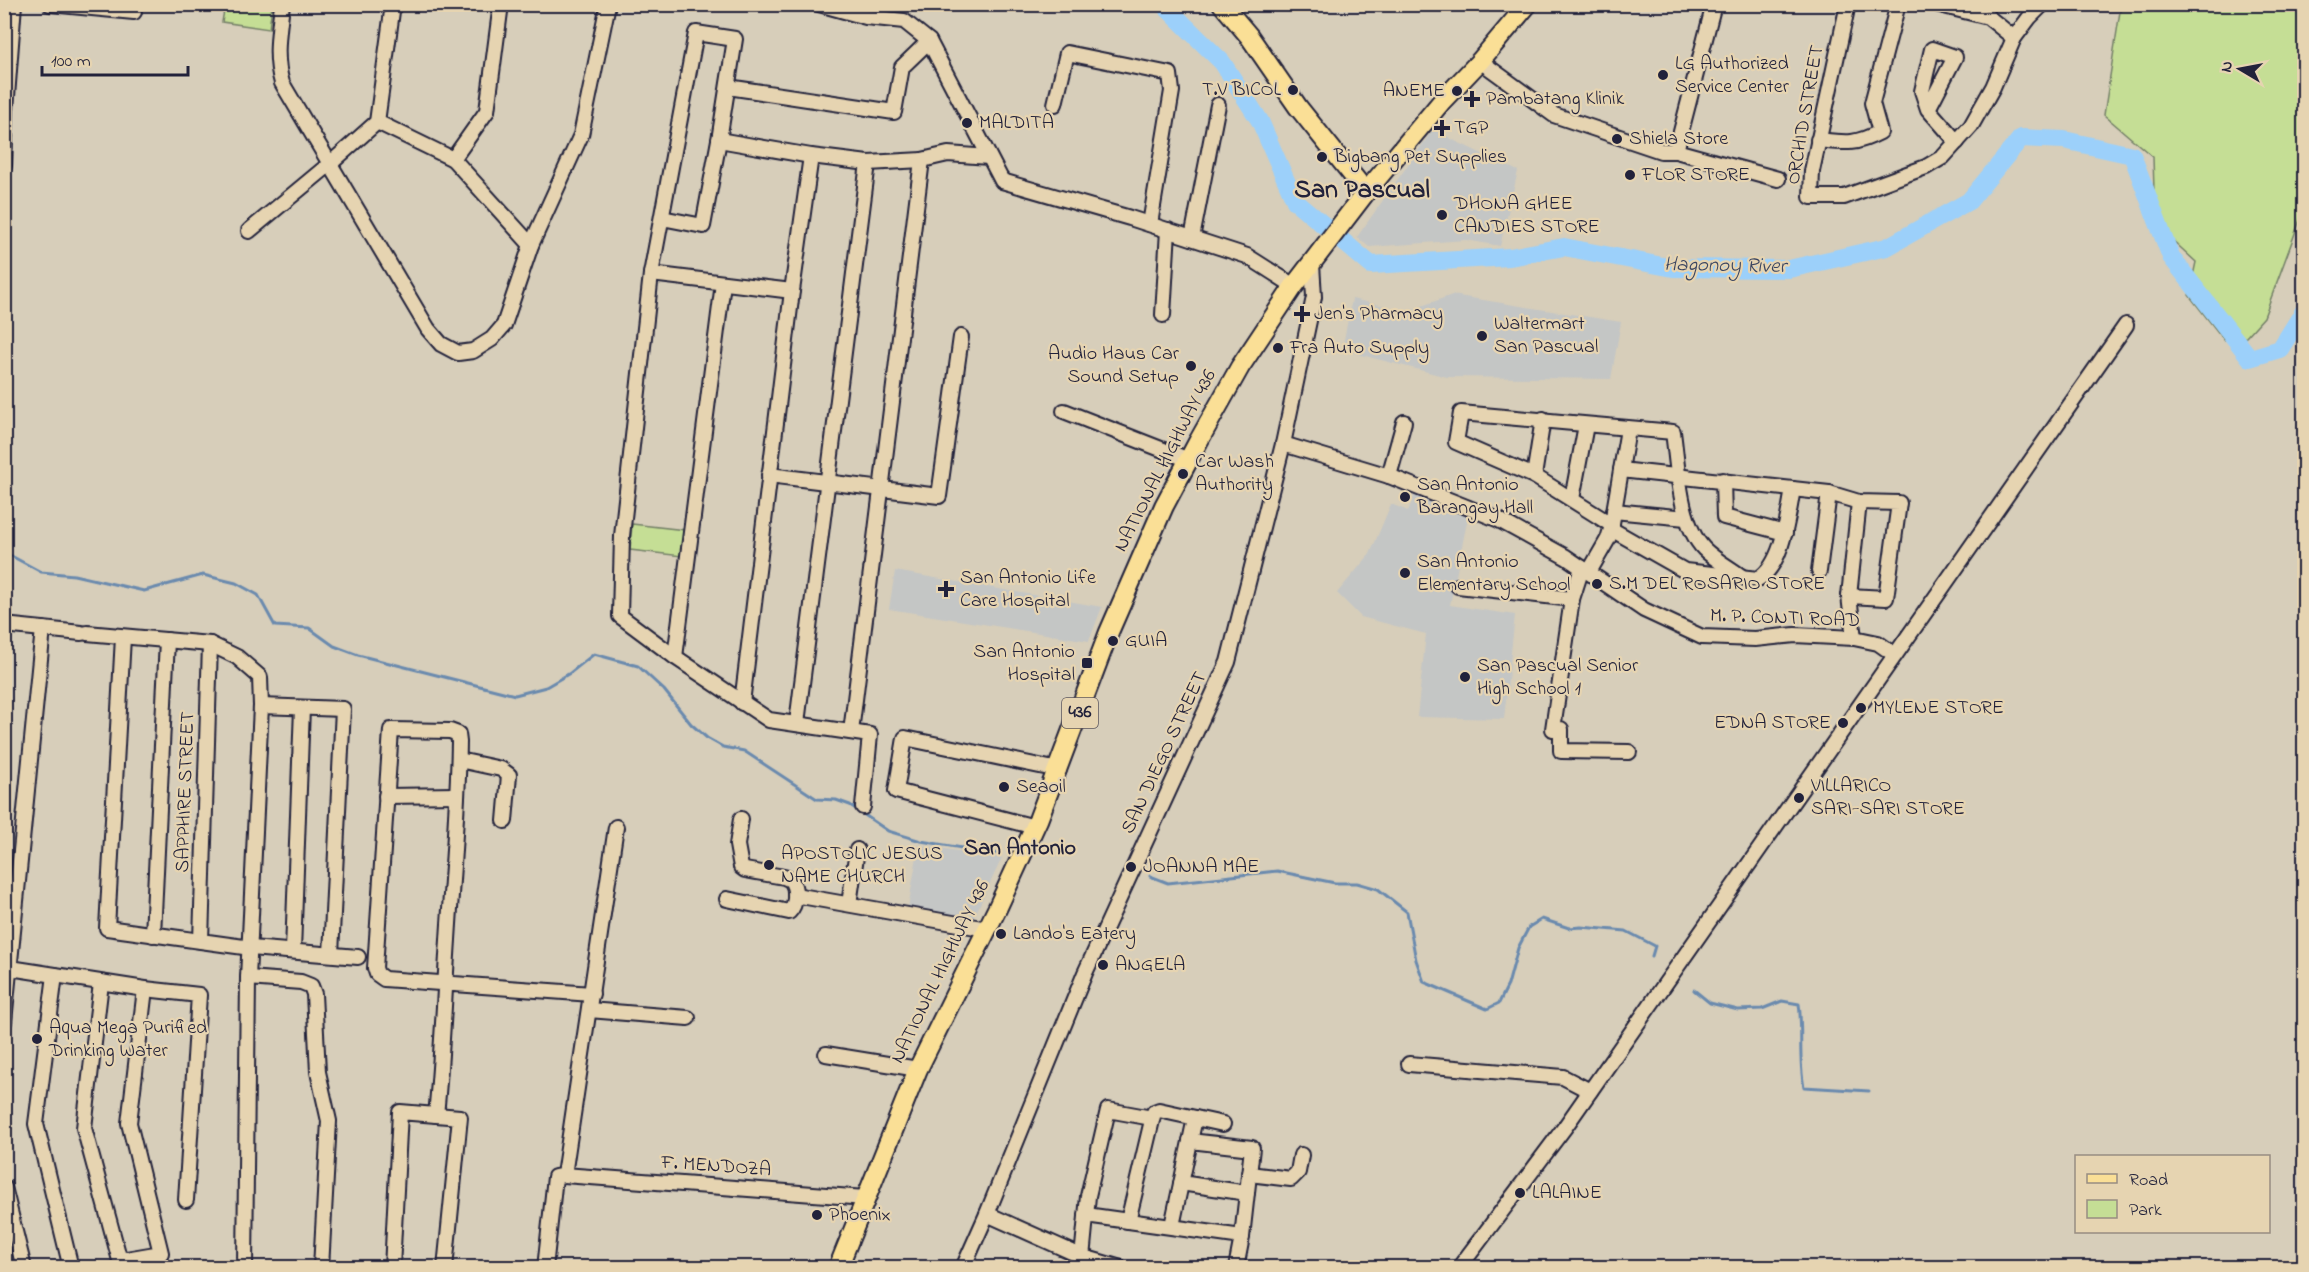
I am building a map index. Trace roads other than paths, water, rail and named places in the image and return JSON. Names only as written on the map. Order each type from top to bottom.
[{"type":"main road","points":[[1222,4],[1249,36],[1298,107],[1366,192]]},
{"type":"main road","name":"NATIONAL HIGHWAY 436","points":[[838,1268],[918,1069],[1035,827],[1059,770],[1109,632],[1164,506],[1189,460],[1240,367],[1294,286],[1366,192],[1442,101],[1480,61],[1528,4]]},
{"type":"street","points":[[4,166],[14,4]]},
{"type":"street","points":[[50,4],[134,12]]},
{"type":"street","points":[[282,4],[277,45],[277,66],[282,82],[428,329],[441,344],[458,353],[473,351],[492,339],[504,326],[531,245],[581,135],[608,4]]},
{"type":"street","points":[[249,231],[331,164],[377,122],[393,4]]},
{"type":"street","points":[[453,159],[487,111],[501,4]]},
{"type":"street","points":[[819,4],[867,11],[904,21],[929,41],[1002,182],[1150,224],[1247,256],[1294,286]]},
{"type":"street","points":[[1676,151],[1714,4]]},
{"type":"street","name":"ORCHID STREET","points":[[1848,4],[1812,171],[1811,197],[1844,197],[1926,167],[1943,157],[1971,126],[1993,87],[2014,38],[2043,4]]},
{"type":"street","points":[[1818,140],[1845,143],[1863,141],[1880,132],[1872,103],[1898,4]]},
{"type":"street","points":[[1936,4],[1988,17],[2014,38]]},
{"type":"street","points":[[662,218],[703,226],[735,39],[696,33],[651,274],[622,536],[620,616],[675,657],[769,720],[870,735],[863,807]]},
{"type":"street","points":[[728,87],[894,112],[902,67],[929,41]]},
{"type":"street","points":[[1055,104],[1066,53],[1170,74],[1172,91],[1150,224]]},
{"type":"street","points":[[1480,61],[1554,115],[1661,151],[1676,151],[1778,179]]},
{"type":"street","points":[[1192,238],[1218,105]]},
{"type":"street","points":[[1928,109],[1957,142]]},
{"type":"street","points":[[377,122],[453,159],[531,245]]},
{"type":"street","points":[[719,140],[868,163],[922,160],[948,154],[989,157]]},
{"type":"street","points":[[742,703],[792,291],[811,156]]},
{"type":"street","points":[[851,732],[922,160]]},
{"type":"street","points":[[797,723],[868,163]]},
{"type":"street","points":[[1163,315],[1168,230]]},
{"type":"street","name":"SAN DIEGO STREET","points":[[963,1268],[1085,974],[1228,662],[1283,444],[1314,297],[1312,264]]},
{"type":"street","points":[[651,274],[792,291]]},
{"type":"street","points":[[675,657],[723,283]]},
{"type":"street","points":[[1459,1268],[1565,1127],[2126,325]]},
{"type":"street","points":[[770,476],[939,496],[961,337]]},
{"type":"street","points":[[1064,411],[1189,460]]},
{"type":"street","points":[[1742,577],[1704,549],[1694,536],[1686,518],[1672,432],[1586,425],[1543,418],[1461,413],[1456,442],[1534,476],[1612,522],[1685,571],[1758,579],[1765,575],[1770,569],[1785,533],[1793,489]]},
{"type":"street","points":[[1534,476],[1543,418]]},
{"type":"street","points":[[1389,476],[1404,422]]},
{"type":"street","points":[[1572,499],[1586,425]]},
{"type":"street","points":[[1628,429],[1608,539],[1586,570],[1572,599],[1553,729],[1561,729],[1561,751],[1629,752]]},
{"type":"street","name":"M. P. CONTI ROAD","points":[[1283,444],[1389,476],[1498,519],[1586,570],[1644,610],[1702,638],[1755,639],[1795,635],[1854,638],[1878,643],[1895,655]]},
{"type":"street","points":[[1621,470],[1829,493],[1859,501],[1899,503],[1886,598],[1849,596]]},
{"type":"street","points":[[1723,480],[1724,517],[1785,533]]},
{"type":"street","points":[[1819,571],[1829,493]]},
{"type":"street","points":[[1854,638],[1849,596],[1859,501]]},
{"type":"street","points":[[1612,522],[1686,518]]},
{"type":"street","points":[[1458,586],[1572,599]]},
{"type":"street","points":[[4,625],[210,644],[237,657],[260,677],[261,706],[248,978],[244,1268]]},
{"type":"street","points":[[4,1022],[43,629]]},
{"type":"street","points":[[123,637],[107,928],[250,948],[358,957]]},
{"type":"street","points":[[153,935],[167,640]]},
{"type":"street","name":"SAPPHIRE STREET","points":[[201,941],[210,644]]},
{"type":"street","points":[[261,706],[343,709],[331,954]]},
{"type":"street","points":[[293,951],[302,708]]},
{"type":"street","points":[[436,1115],[445,983],[457,795],[458,734],[426,730],[391,730],[375,968],[377,974],[384,979],[445,983],[592,994]]},
{"type":"street","points":[[1035,827],[896,791],[905,738],[1059,770]]},
{"type":"street","points":[[459,760],[501,769],[509,775],[505,821]]},
{"type":"street","points":[[386,796],[457,795]]},
{"type":"street","points":[[727,899],[789,912],[793,907],[795,895],[791,880],[745,870],[741,867],[737,844],[741,819]]},
{"type":"street","points":[[545,1268],[555,1177],[564,1175],[616,827]]},
{"type":"street","points":[[849,904],[857,850]]},
{"type":"street","points":[[795,895],[987,929]]},
{"type":"street","points":[[8,968],[100,983],[199,995],[186,1200]]},
{"type":"street","points":[[56,975],[36,1124],[71,1268]]},
{"type":"street","points":[[248,978],[301,982],[311,986],[314,994],[318,1072],[329,1121],[321,1268]]},
{"type":"street","points":[[100,983],[84,1128],[121,1264],[161,1253],[129,1123],[145,989]]},
{"type":"street","points":[[589,1010],[688,1018]]},
{"type":"street","points":[[826,1054],[918,1069]]},
{"type":"street","points":[[1409,1064],[1563,1077],[1590,1091]]},
{"type":"street","points":[[1082,1262],[1086,1215],[1108,1110],[1152,1118]]},
{"type":"street","points":[[1128,1221],[1154,1112],[1159,1110],[1222,1124]]},
{"type":"street","points":[[392,1268],[400,1112],[460,1117],[445,1268]]},
{"type":"street","points":[[1172,1226],[1195,1118]]},
{"type":"street","points":[[1190,1141],[1252,1148],[1242,1237],[1236,1268]]},
{"type":"street","points":[[1249,1174],[1291,1179],[1298,1173],[1301,1155]]},
{"type":"street","name":"F. MENDOZA","points":[[564,1175],[865,1198]]},
{"type":"street","points":[[1181,1183],[1247,1193]]},
{"type":"street","points":[[4,1187],[24,1268]]},
{"type":"street","points":[[987,1214],[1082,1262],[1121,1268]]},
{"type":"street","points":[[1086,1215],[1242,1237]]},
{"type":"waterway","name":"Hagonoy River","points":[[1163,4],[1222,62],[1260,121],[1295,201],[1371,265],[1510,257],[1564,247],[1673,268],[1789,269],[1887,247],[1969,201],[2021,138],[2064,140],[2132,155],[2171,257],[2250,358],[2280,349],[2304,311]]},
{"type":"waterway","points":[[4,552],[41,572],[74,575],[144,591],[203,575],[236,583],[258,595],[275,626],[309,628],[334,646],[358,655],[515,695],[546,687],[570,673],[594,654],[638,666],[664,690],[691,724],[707,738],[723,747],[744,751],[817,799],[836,800],[850,805],[888,831],[921,841],[997,854]]},
{"type":"waterway","points":[[1150,876],[1168,883],[1277,871],[1335,883],[1357,883],[1378,889],[1407,912],[1416,960],[1424,982],[1487,1009],[1499,1003],[1508,985],[1518,948],[1529,927],[1542,919],[1569,928],[1626,931],[1655,946],[1652,956]]},
{"type":"waterway","points":[[1694,990],[1710,1003],[1738,1010],[1762,1009],[1782,1001],[1799,1004],[1804,1087],[1869,1091]]},
{"type":"place","name":"LG Authorized Service Center","points":[[1663,75]]},
{"type":"place","name":"T.V BICOL","points":[[1293,90]]},
{"type":"place","name":"ANEME","points":[[1457,91]]},
{"type":"place","name":"Pambatang Klinik","points":[[1472,99]]},
{"type":"place","name":"MALDITA","points":[[967,123]]},
{"type":"place","name":"TGP","points":[[1442,128]]},
{"type":"place","name":"Shiela Store","points":[[1617,139]]},
{"type":"place","name":"Bigbang Pet Supplies","points":[[1322,157]]},
{"type":"place","name":"FLOR STORE","points":[[1630,175]]},
{"type":"place","name":"DHONA GHEE CANDIES STORE","points":[[1442,215]]},
{"type":"place","name":"Jen's Pharmacy","points":[[1302,314]]},
{"type":"place","name":"Waltermart San Pascual","points":[[1482,336]]},
{"type":"place","name":"Fra Auto Supply","points":[[1278,348]]},
{"type":"place","name":"Audio Haus Car Sound Setup","points":[[1191,366]]},
{"type":"place","name":"Car Wash Authority","points":[[1183,474]]},
{"type":"place","name":"San Antonio Barangay Hall","points":[[1405,497]]},
{"type":"place","name":"San Antonio Elementary School","points":[[1405,573]]},
{"type":"place","name":"S.M DEL ROSARIO STORE","points":[[1597,584]]},
{"type":"place","name":"San Antonio Life Care Hospital","points":[[946,589]]},
{"type":"place","name":"GUIA","points":[[1113,641]]},
{"type":"place","name":"San Antonio Hospital","points":[[1087,663]]},
{"type":"place","name":"San Pascual Senior High School 1","points":[[1465,677]]},
{"type":"place","name":"MYLENE STORE","points":[[1861,708]]},
{"type":"place","name":"EDNA STORE","points":[[1843,723]]},
{"type":"place","name":"Seaoil","points":[[1004,787]]},
{"type":"place","name":"VILLARICO SARI-SARI STORE","points":[[1799,798]]},
{"type":"place","name":"APOSTOLIC JESUS NAME CHURCH","points":[[769,865]]},
{"type":"place","name":"JOANNA MAE","points":[[1131,867]]},
{"type":"place","name":"Lando's Eatery","points":[[1001,934]]},
{"type":"place","name":"ANGELA","points":[[1103,965]]},
{"type":"place","name":"Aqua Mega Purified Drinking Water","points":[[37,1039]]},
{"type":"place","name":"LALAINE","points":[[1520,1193]]},
{"type":"place","name":"Phoenix","points":[[817,1215]]},
{"type":"district","name":"San Pascual","points":[[1362,191]]},
{"type":"district","name":"San Antonio","points":[[1020,849]]}]
